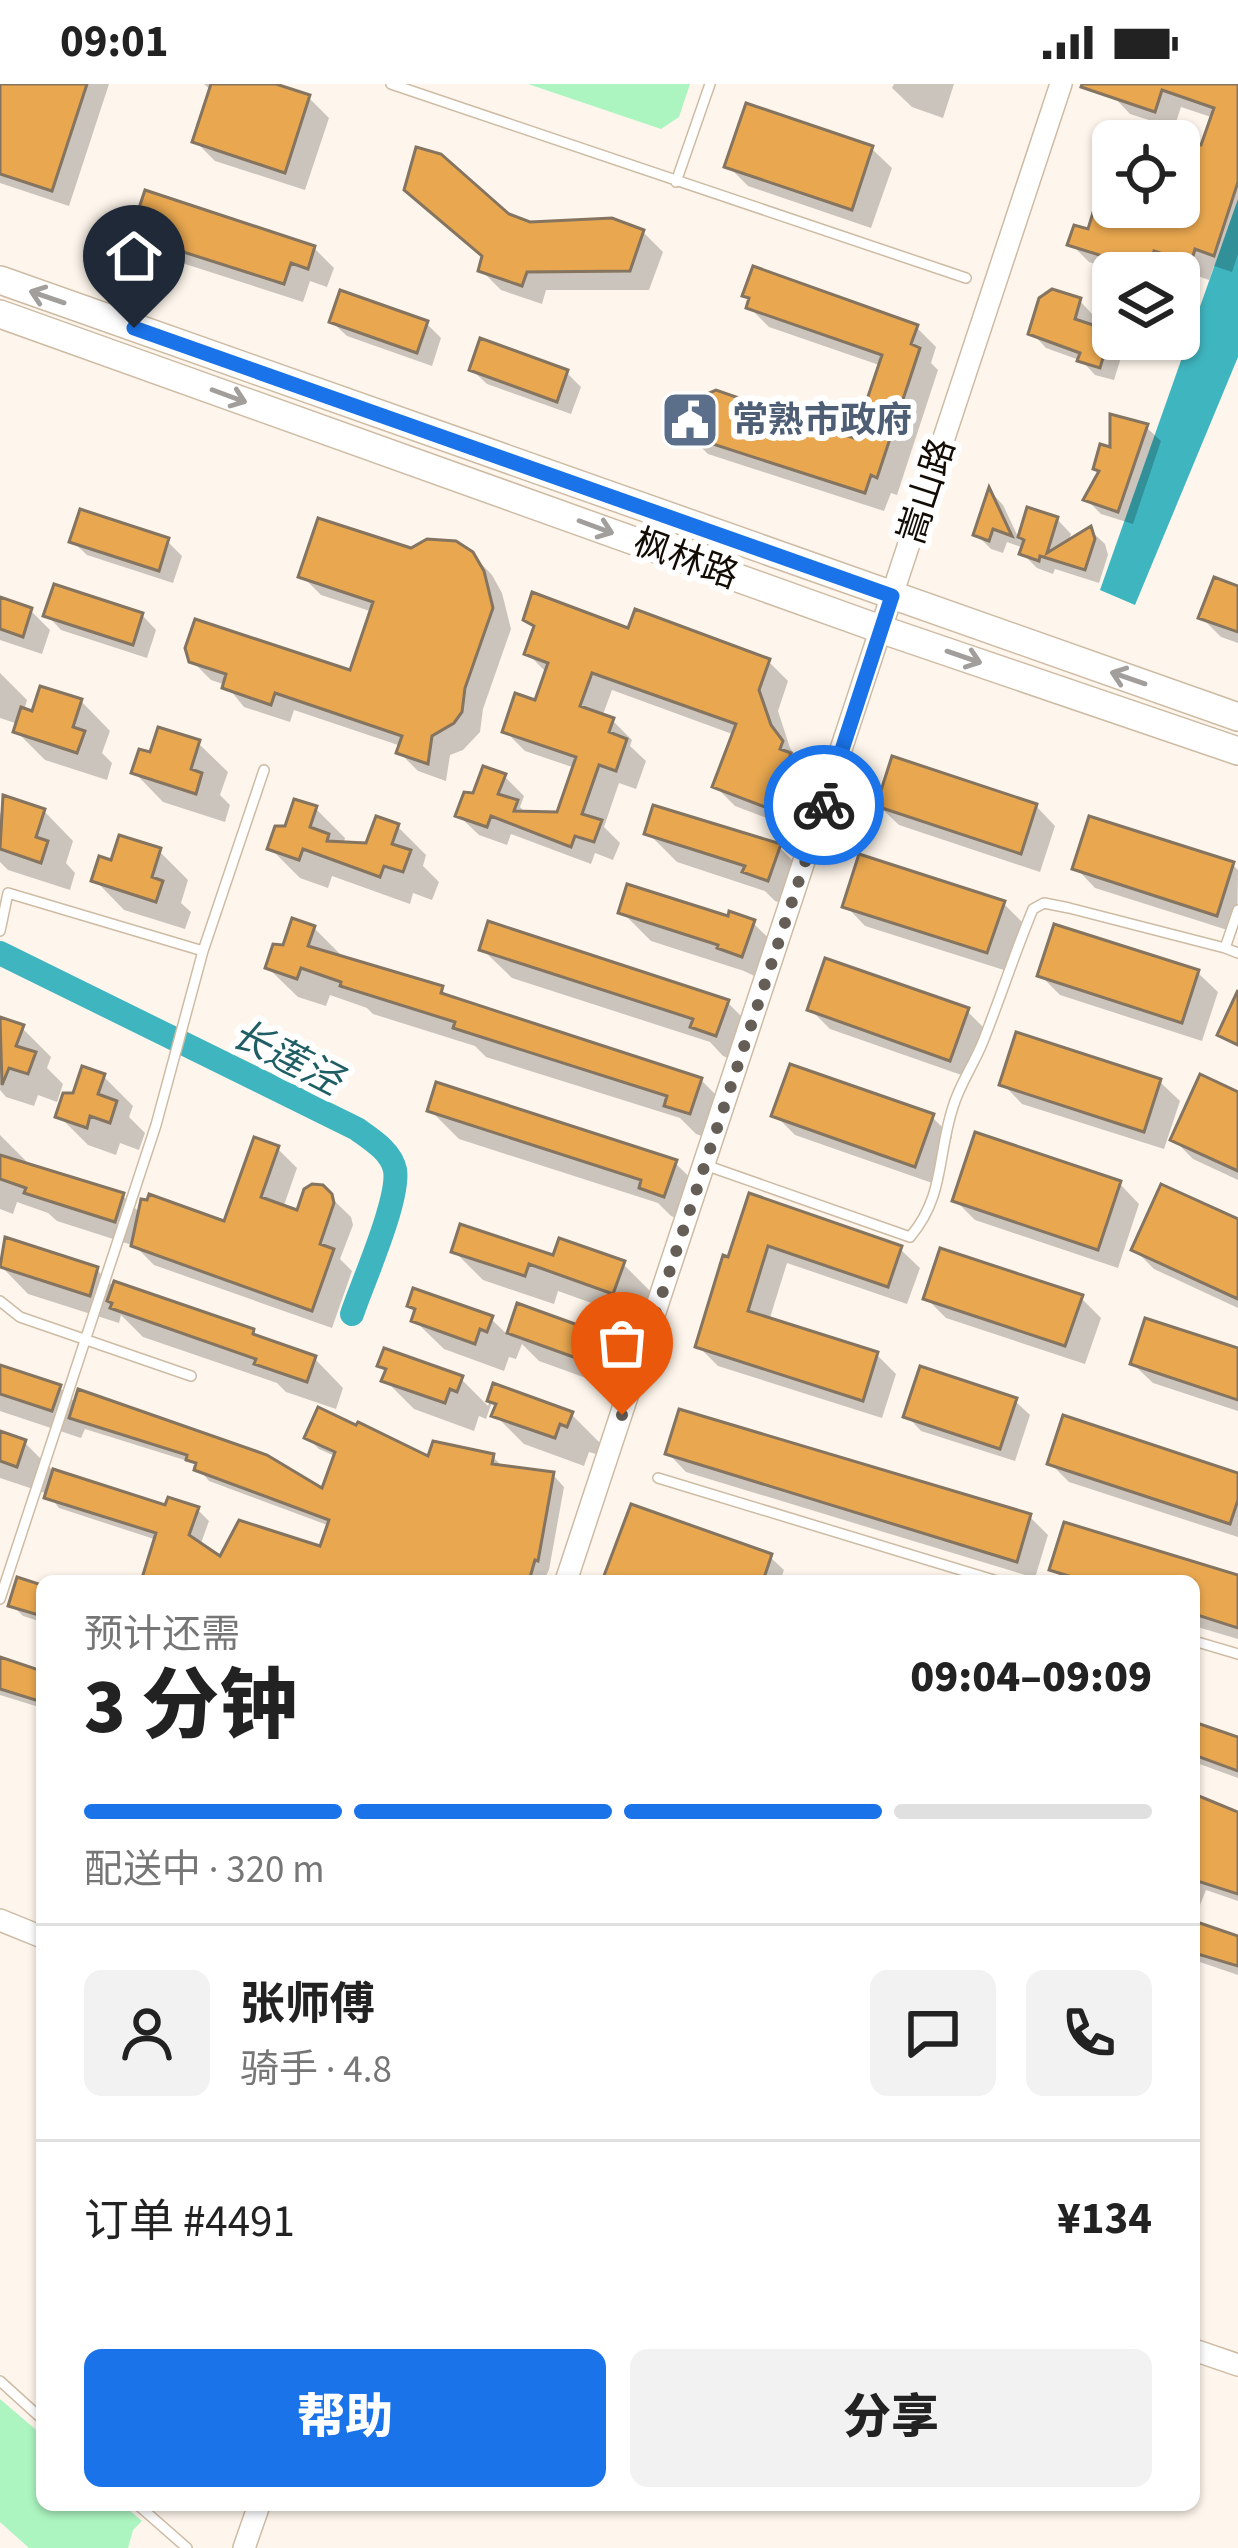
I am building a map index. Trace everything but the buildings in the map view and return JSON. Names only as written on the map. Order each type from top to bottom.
[{"type":"main road","name":"枫林路","points":[[0,280],[1238,717]]},
{"type":"main road","name":"枫林路","points":[[0,314],[883,630],[1238,751]]},
{"type":"street","name":"嵩山路","points":[[568,1575],[1061,84]]},
{"type":"street","points":[[0,1920],[36,1935]]},
{"type":"street","points":[[1200,2352],[1238,2365]]},
{"type":"street","points":[[244,2548],[257,2511]]},
{"type":"lane","points":[[391,84],[966,278]]},
{"type":"lane","points":[[676,182],[710,84]]},
{"type":"lane","points":[[0,1599],[156,1125],[202,951],[263,770]]},
{"type":"lane","points":[[0,931],[8,893],[202,951]]},
{"type":"lane","points":[[705,1165],[910,1237],[934,1198],[952,1108],[963,1077],[982,1046],[1033,909],[1044,903],[1070,908],[1238,953]]},
{"type":"lane","points":[[1225,948],[1238,910]]},
{"type":"lane","points":[[0,1301],[20,1317],[191,1376]]},
{"type":"lane","points":[[658,1478],[978,1575]]},
{"type":"lane","points":[[1200,1643],[1238,1654]]},
{"type":"lane","points":[[0,2381],[36,2414]]},
{"type":"lane","points":[[145,2511],[187,2548]]},
{"type":"green space","points":[[528,84],[690,84],[679,117],[661,129]]},
{"type":"green space","points":[[0,2399],[36,2430],[36,2511],[130,2511],[142,2521],[133,2530],[128,2548],[29,2548],[0,2522]]},
{"type":"water","points":[[1238,199],[1238,357],[1135,605],[1100,590],[1181,360],[1200,360],[1200,307]]},
{"type":"waterway","name":"长莲泾","points":[[0,953],[357,1129],[385,1152],[395,1170],[392,1201],[352,1314]]},
{"type":"way so far","points":[[622,1415],[824,805]]},
{"type":"place","name":"常熟市政府","points":[[690,420]]},
{"type":"route","points":[[134,328],[892,596],[824,805]]}]
